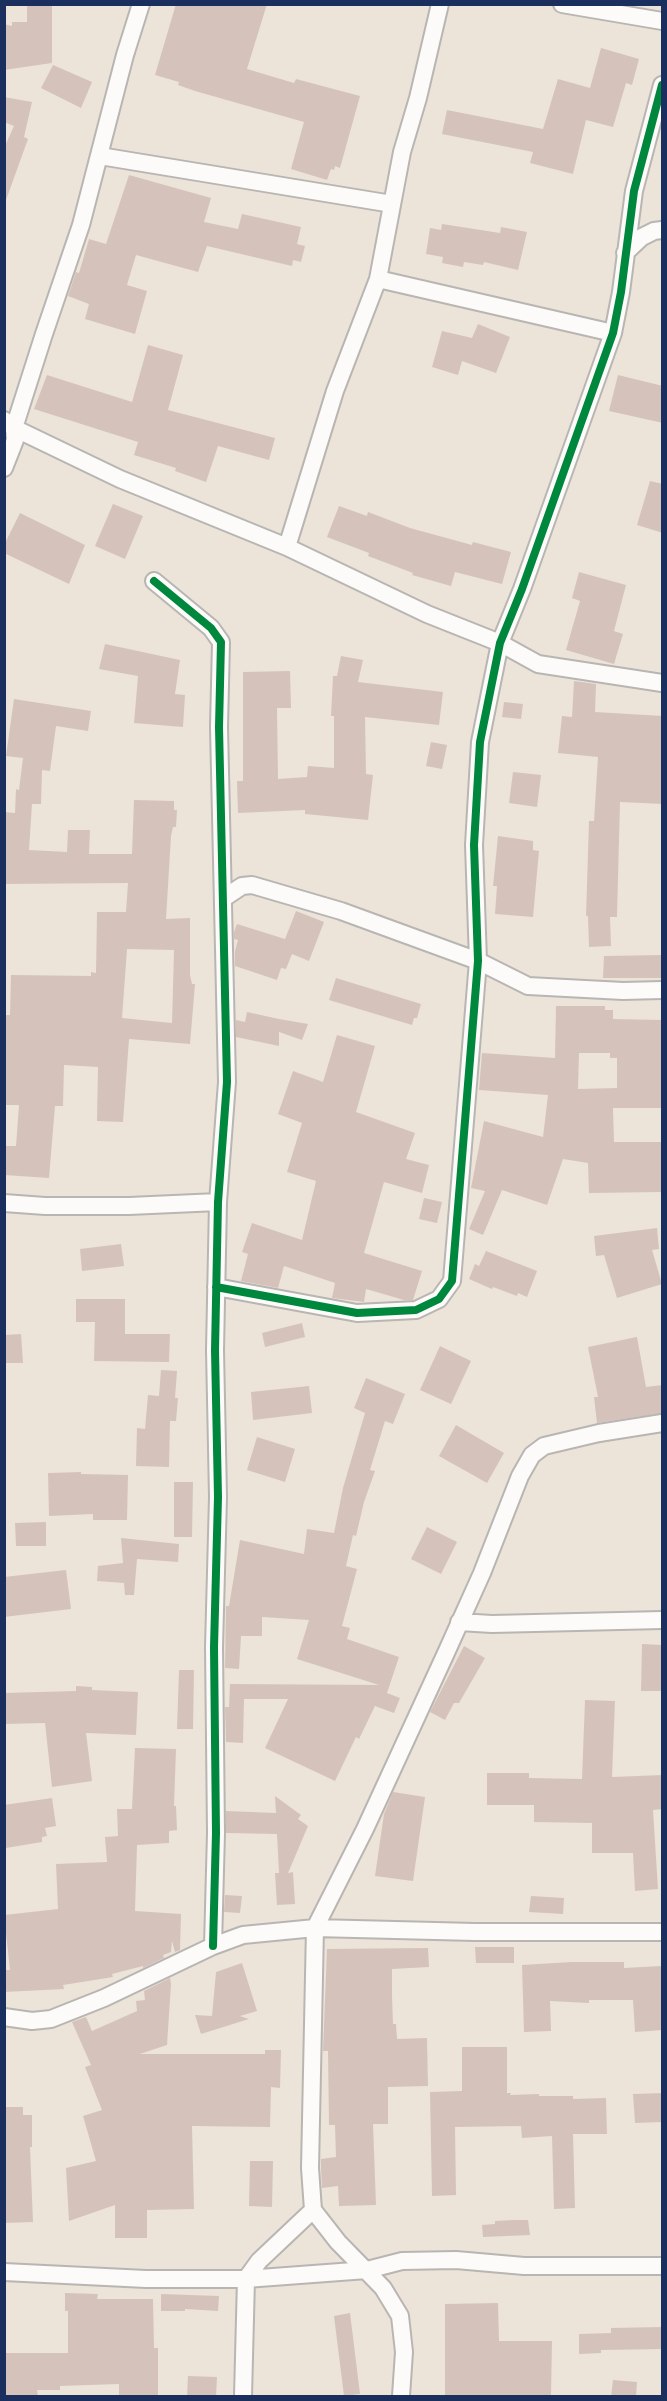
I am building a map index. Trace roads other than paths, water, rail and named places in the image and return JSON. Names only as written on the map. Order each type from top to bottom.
[{"type":"street","points":[[4,468],[15,440],[9,424],[81,225],[125,55],[141,4]]},
{"type":"street","points":[[287,547],[335,391],[378,279],[402,152],[426,68],[440,4]]},
{"type":"street","points":[[562,4],[663,21]]},
{"type":"street","points":[[216,1287],[357,1313],[417,1311],[439,1299],[452,1281],[463,1122],[478,961],[474,845],[480,742],[500,644],[522,590],[613,333],[621,292],[634,191],[663,85]]},
{"type":"street","points":[[100,156],[392,204]]},
{"type":"street","points":[[625,253],[642,237],[654,231],[663,231]]},
{"type":"street","points":[[378,279],[613,333]]},
{"type":"street","points":[[9,424],[120,479],[287,547],[427,614],[500,644],[538,664],[663,683]]},
{"type":"street","points":[[153,581],[211,628],[221,642],[219,727],[227,1082],[218,1202],[214,1350],[218,1497],[214,1669],[216,1833],[213,1946]]},
{"type":"street","points":[[224,898],[242,886],[252,885],[341,911],[478,961],[528,986],[623,991],[663,990]]},
{"type":"street","points":[[4,1203],[45,1206],[129,1206],[218,1202]]},
{"type":"street","points":[[401,2397],[404,2352],[400,2316],[383,2288],[338,2242],[313,2210],[310,2168],[315,1928],[364,1829],[482,1573],[520,1476],[532,1455],[544,1446],[599,1433],[663,1423]]},
{"type":"street","points":[[459,1622],[492,1624],[663,1620]]},
{"type":"street","points":[[4,2017],[32,2021],[51,2019],[104,1998],[213,1946],[243,1935],[315,1928],[663,1932]]},
{"type":"street","points":[[243,2397],[246,2279],[259,2261],[313,2210]]},
{"type":"street","points":[[4,2272],[146,2279],[246,2279],[367,2270],[402,2261],[456,2260],[524,2266],[663,2266]]}]
